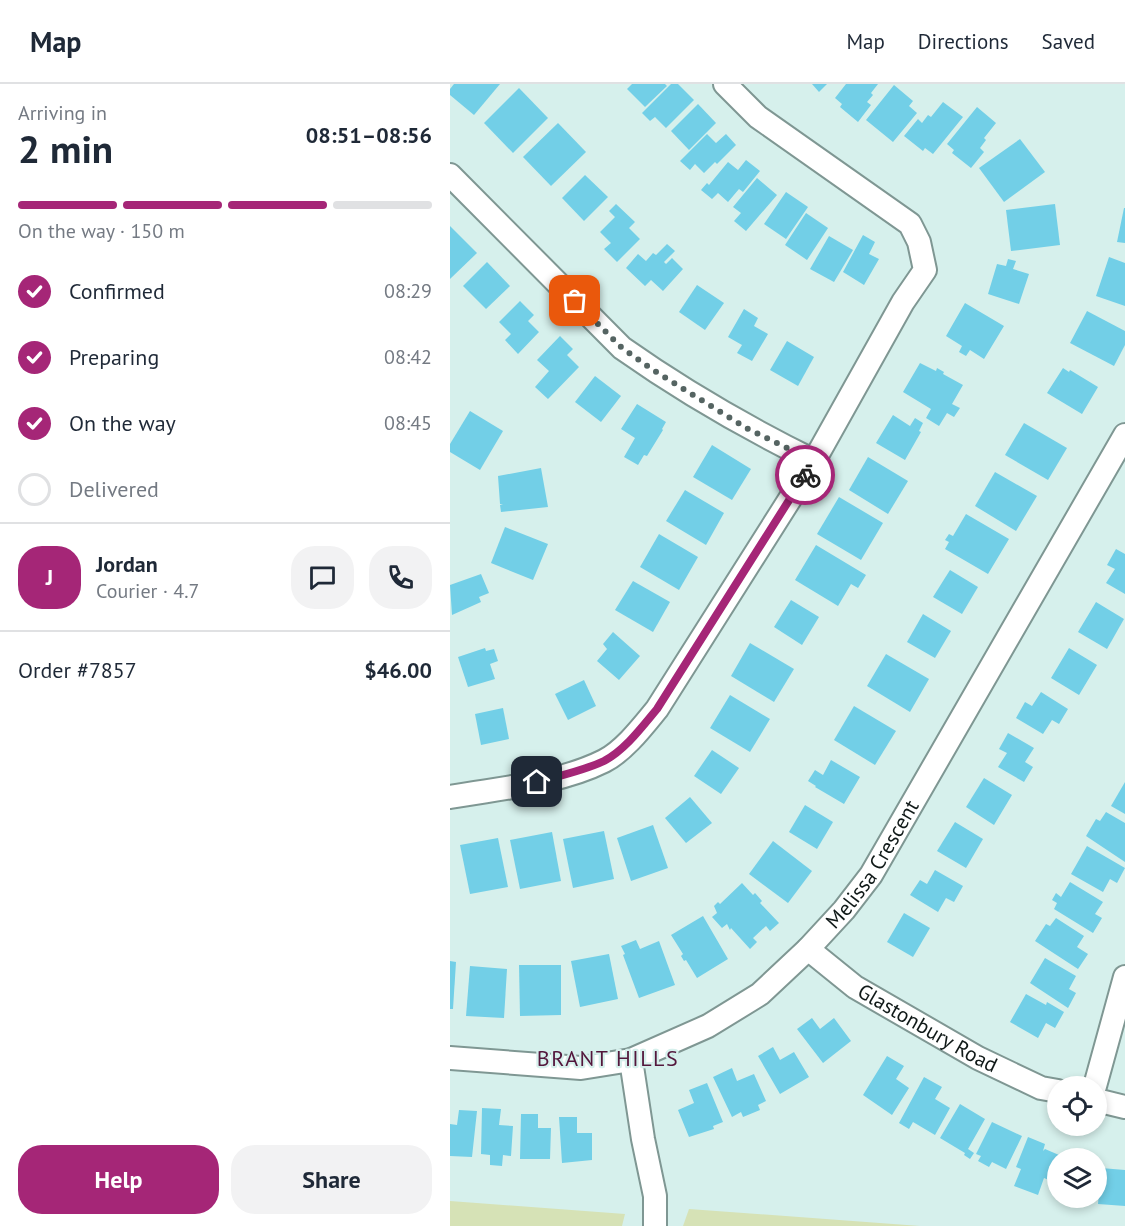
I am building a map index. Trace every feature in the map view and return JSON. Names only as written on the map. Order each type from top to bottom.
[{"type":"street","points":[[450,797],[537,782],[572,773],[606,760],[633,738],[657,709],[814,461],[903,302],[925,270],[919,242],[910,224],[759,117],[725,84]]},
{"type":"street","points":[[450,176],[622,348],[748,429],[814,461]]},
{"type":"street","name":"Melissa Crescent","points":[[450,1058],[581,1068],[631,1060],[708,1026],[760,994],[844,910],[871,875],[1125,435]]},
{"type":"street","name":"Glastonbury Road","points":[[807,949],[855,987],[978,1058],[1047,1089]]},
{"type":"street","points":[[1098,1076],[1125,977]]},
{"type":"street","points":[[631,1060],[643,1139],[655,1196],[655,1226]]},
{"type":"street","points":[[1107,1103],[1125,1107]]},
{"type":"green space","points":[[450,1201],[625,1214],[622,1226],[450,1226]]},
{"type":"green space","points":[[689,1209],[920,1226],[683,1226]]},
{"type":"building","points":[[454,84],[500,84],[474,115],[450,95],[450,89]]},
{"type":"building","points":[[632,84],[665,84],[667,86],[645,107],[627,89]]},
{"type":"building","points":[[671,84],[678,84],[694,100],[666,128],[655,117],[650,121],[642,113]]},
{"type":"building","points":[[812,84],[827,84],[819,92]]},
{"type":"building","points":[[846,84],[878,84],[867,102],[871,105],[858,122],[840,107],[842,104],[835,98]]},
{"type":"building","points":[[894,85],[913,101],[909,106],[917,113],[893,142],[866,120]]},
{"type":"building","points":[[519,88],[548,118],[513,153],[484,123]]},
{"type":"building","points":[[943,102],[963,117],[933,154],[925,148],[923,151],[904,136],[918,119],[922,123],[928,115],[931,117]]},
{"type":"building","points":[[698,104],[716,123],[689,150],[671,131]]},
{"type":"building","points":[[977,107],[996,123],[984,138],[986,140],[980,148],[984,152],[971,168],[952,153],[954,150],[947,144]]},
{"type":"building","points":[[558,123],[586,152],[551,186],[523,157]]},
{"type":"building","points":[[707,134],[716,143],[726,134],[736,145],[704,173],[695,164],[690,170],[680,161]]},
{"type":"building","points":[[1020,139],[1045,172],[1004,202],[979,168]]},
{"type":"building","points":[[746,160],[760,171],[743,192],[739,189],[728,202],[718,193],[712,199],[701,190],[707,183],[709,185],[728,162],[738,170]]},
{"type":"building","points":[[585,175],[608,197],[584,221],[562,198]]},
{"type":"building","points":[[757,178],[777,195],[746,231],[734,221],[741,213],[733,207]]},
{"type":"building","points":[[786,192],[808,207],[786,239],[764,224]]},
{"type":"building","points":[[616,204],[635,222],[629,228],[640,239],[617,262],[604,249],[611,243],[600,232],[615,217],[609,211]]},
{"type":"building","points":[[1055,204],[1060,245],[1011,251],[1006,210]]},
{"type":"building","points":[[1125,208],[1125,243],[1117,242]]},
{"type":"building","points":[[806,213],[828,228],[807,260],[785,245]]},
{"type":"building","points":[[450,226],[477,253],[450,279]]},
{"type":"building","points":[[863,235],[875,242],[869,254],[879,259],[864,285],[843,272]]},
{"type":"building","points":[[829,236],[853,250],[834,282],[810,269]]},
{"type":"building","points":[[667,244],[675,251],[664,262],[666,264],[672,258],[683,269],[663,291],[651,280],[645,286],[626,268],[638,254],[646,261],[653,253],[656,255]]},
{"type":"building","points":[[1109,257],[1125,263],[1125,306],[1096,296]]},
{"type":"building","points":[[1008,259],[1016,261],[1013,269],[1029,274],[1019,304],[988,294],[997,264],[1006,266]]},
{"type":"building","points":[[487,262],[510,286],[486,309],[463,286]]},
{"type":"building","points":[[697,285],[724,303],[705,330],[679,312]]},
{"type":"building","points":[[520,301],[534,315],[528,321],[539,332],[518,354],[505,340],[511,334],[499,322]]},
{"type":"building","points":[[965,303],[1004,326],[984,359],[970,350],[966,356],[959,352],[962,346],[946,336]]},
{"type":"building","points":[[744,309],[758,318],[754,326],[768,334],[752,361],[737,353],[742,345],[728,337]]},
{"type":"building","points":[[1087,311],[1125,331],[1125,345],[1114,366],[1070,343]]},
{"type":"building","points":[[560,336],[573,349],[567,355],[579,367],[548,399],[535,387],[549,371],[537,360]]},
{"type":"building","points":[[787,341],[814,357],[798,386],[770,370]]},
{"type":"building","points":[[920,363],[936,371],[937,368],[963,385],[952,404],[960,408],[954,417],[947,413],[939,426],[926,418],[931,409],[903,392]]},
{"type":"building","points":[[1063,368],[1098,387],[1082,414],[1047,393]]},
{"type":"building","points":[[595,376],[621,396],[601,422],[575,402]]},
{"type":"building","points":[[637,404],[666,422],[647,456],[644,455],[638,465],[624,457],[635,438],[621,429]]},
{"type":"building","points":[[470,411],[503,431],[480,470],[450,452],[450,444]]},
{"type":"building","points":[[893,415],[910,426],[915,418],[923,423],[919,431],[921,432],[905,460],[876,443]]},
{"type":"building","points":[[1024,423],[1067,448],[1048,480],[1005,455]]},
{"type":"building","points":[[712,445],[751,469],[732,500],[693,477]]},
{"type":"building","points":[[868,457],[908,481],[888,514],[849,490]]},
{"type":"building","points":[[541,468],[548,507],[501,512],[500,505],[503,505],[500,504],[498,476]]},
{"type":"building","points":[[995,472],[1037,496],[1016,531],[975,506]]},
{"type":"building","points":[[685,490],[724,513],[706,545],[666,521]]},
{"type":"building","points":[[839,497],[883,523],[861,560],[817,534]]},
{"type":"building","points":[[966,514],[1009,539],[988,574],[945,549],[949,542],[945,540],[949,534],[953,536]]},
{"type":"building","points":[[505,527],[548,544],[533,580],[491,563]]},
{"type":"building","points":[[659,534],[698,557],[679,590],[640,567]]},
{"type":"building","points":[[816,545],[866,575],[858,588],[851,584],[838,606],[795,580]]},
{"type":"building","points":[[1116,549],[1125,554],[1125,594],[1106,583],[1115,569],[1107,565]]},
{"type":"building","points":[[950,570],[978,587],[962,614],[933,597]]},
{"type":"building","points":[[481,574],[489,593],[479,597],[481,602],[452,615],[450,585]]},
{"type":"building","points":[[633,581],[670,602],[653,632],[615,610]]},
{"type":"building","points":[[791,600],[819,617],[802,645],[774,627]]},
{"type":"building","points":[[1096,602],[1124,619],[1107,649],[1078,632]]},
{"type":"building","points":[[923,614],[951,631],[935,658],[907,642]]},
{"type":"building","points":[[613,632],[640,656],[619,680],[597,661],[607,649],[603,644]]},
{"type":"building","points":[[750,643],[794,669],[774,702],[731,676]]},
{"type":"building","points":[[485,648],[486,651],[494,649],[498,661],[490,664],[495,679],[468,687],[458,657]]},
{"type":"building","points":[[1069,648],[1097,665],[1079,695],[1051,678]]},
{"type":"building","points":[[886,654],[929,679],[910,712],[867,686]]},
{"type":"building","points":[[584,680],[596,706],[568,720],[555,694]]},
{"type":"building","points":[[1041,692],[1068,709],[1059,724],[1052,720],[1043,734],[1016,718],[1025,702],[1032,706]]},
{"type":"building","points":[[730,695],[770,719],[750,752],[710,728]]},
{"type":"building","points":[[854,706],[896,731],[875,765],[834,740]]},
{"type":"building","points":[[503,708],[509,739],[481,745],[475,714]]},
{"type":"building","points":[[1008,733],[1034,748],[1025,762],[1033,767],[1024,782],[998,767],[1007,753],[999,749]]},
{"type":"building","points":[[712,750],[739,768],[721,794],[694,776]]},
{"type":"building","points":[[831,760],[860,777],[844,804],[808,781],[815,770],[823,775]]},
{"type":"building","points":[[984,778],[1012,795],[994,825],[966,807]]},
{"type":"building","points":[[1125,782],[1125,814],[1111,806]]},
{"type":"building","points":[[690,797],[712,823],[686,843],[665,818]]},
{"type":"building","points":[[805,805],[833,822],[817,849],[789,832]]},
{"type":"building","points":[[1106,812],[1125,823],[1125,862],[1086,836],[1096,819],[1100,821]]},
{"type":"building","points":[[955,822],[983,839],[966,868],[937,851]]},
{"type":"building","points":[[653,825],[668,868],[631,881],[617,838]]},
{"type":"building","points":[[604,831],[614,879],[573,888],[563,839]]},
{"type":"building","points":[[552,832],[561,881],[520,889],[510,840]]},
{"type":"building","points":[[498,838],[508,887],[470,894],[460,845]]},
{"type":"building","points":[[773,841],[812,871],[788,903],[749,874]]},
{"type":"building","points":[[1087,846],[1125,868],[1117,883],[1110,879],[1103,892],[1071,874]]},
{"type":"building","points":[[935,870],[963,886],[954,902],[946,898],[938,912],[910,895],[920,880],[927,884]]},
{"type":"building","points":[[1070,882],[1103,902],[1095,914],[1102,918],[1093,933],[1054,909],[1057,903],[1052,900],[1056,893],[1061,897]]},
{"type":"building","points":[[742,883],[753,895],[755,893],[762,901],[760,903],[779,923],[770,931],[766,926],[753,938],[757,942],[750,949],[731,928],[730,930],[727,924],[722,928],[712,917],[717,913],[714,906],[718,902],[720,904]]},
{"type":"building","points":[[904,913],[930,928],[913,957],[887,942]]},
{"type":"building","points":[[703,916],[728,959],[697,978],[686,960],[684,961],[681,956],[683,954],[671,935]]},
{"type":"building","points":[[1056,918],[1084,936],[1077,947],[1088,954],[1078,969],[1035,941],[1046,924],[1050,926]]},
{"type":"building","points":[[636,940],[640,949],[659,941],[675,985],[639,998],[621,946]]},
{"type":"building","points":[[609,954],[618,999],[580,1007],[571,961]]},
{"type":"building","points":[[1045,958],[1076,976],[1069,989],[1076,993],[1068,1008],[1030,983]]},
{"type":"building","points":[[450,961],[456,962],[453,1009],[450,1009]]},
{"type":"building","points":[[519,965],[561,965],[561,1015],[520,1016]]},
{"type":"building","points":[[470,966],[507,969],[504,1018],[466,1016]]},
{"type":"building","points":[[1026,994],[1064,1012],[1055,1028],[1046,1023],[1038,1038],[1010,1022]]},
{"type":"building","points":[[812,1018],[820,1029],[834,1018],[851,1041],[823,1063],[797,1029]]},
{"type":"building","points":[[773,1047],[780,1060],[794,1052],[809,1077],[780,1094],[758,1056]]},
{"type":"building","points":[[887,1056],[904,1066],[896,1079],[909,1088],[892,1115],[863,1095]]},
{"type":"building","points":[[732,1068],[737,1081],[754,1074],[766,1101],[758,1105],[760,1110],[743,1117],[741,1112],[732,1117],[713,1077]]},
{"type":"building","points":[[924,1077],[942,1087],[935,1099],[950,1108],[935,1135],[913,1122],[909,1129],[899,1123]]},
{"type":"building","points":[[707,1083],[723,1122],[713,1126],[714,1129],[689,1137],[678,1110],[694,1103],[689,1090]]},
{"type":"building","points":[[960,1104],[985,1119],[968,1149],[974,1153],[970,1159],[964,1155],[965,1153],[940,1138]]},
{"type":"building","points":[[482,1108],[501,1109],[499,1125],[513,1126],[511,1156],[503,1155],[502,1166],[490,1165],[490,1155],[481,1154]]},
{"type":"building","points":[[459,1110],[477,1111],[472,1157],[450,1156],[450,1124],[457,1125]]},
{"type":"building","points":[[521,1114],[538,1114],[538,1128],[551,1128],[550,1159],[520,1159]]},
{"type":"building","points":[[559,1117],[577,1117],[577,1133],[592,1133],[592,1160],[562,1163]]},
{"type":"building","points":[[992,1122],[1022,1136],[1006,1169],[992,1162],[989,1167],[978,1161],[981,1156],[976,1154]]},
{"type":"building","points":[[1028,1137],[1045,1144],[1043,1151],[1047,1150],[1047,1179],[1044,1178],[1038,1195],[1014,1186],[1021,1169],[1016,1167]]},
{"type":"building","points":[[1107,1168],[1125,1170],[1125,1206],[1107,1205]]},
{"type":"way so far","points":[[575,301],[622,348],[653,370],[748,429],[814,461],[805,475]]},
{"type":"district","name":"BRANT HILLS","points":[[608,1058]]},
{"type":"route","points":[[537,782],[572,773],[606,760],[633,738],[657,709],[805,475]]}]
